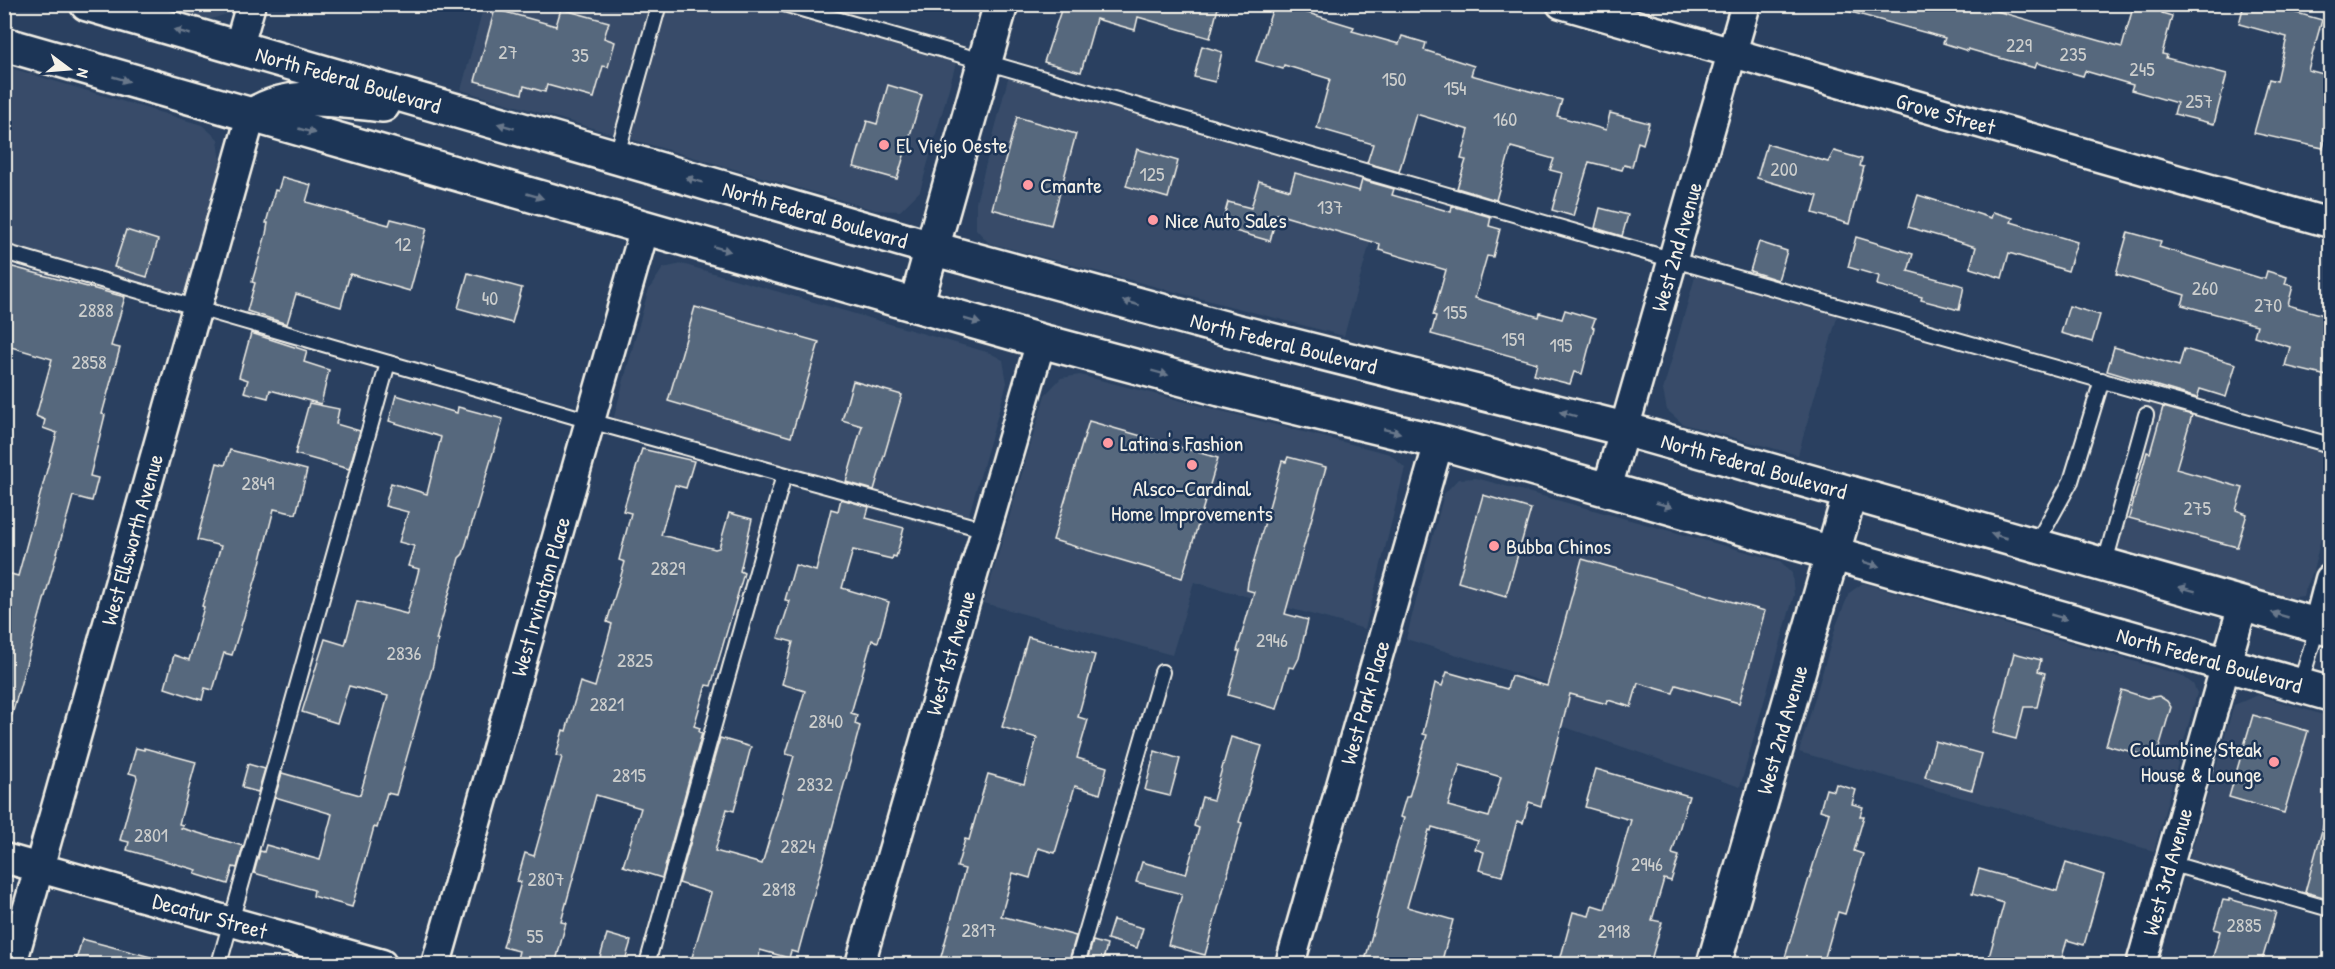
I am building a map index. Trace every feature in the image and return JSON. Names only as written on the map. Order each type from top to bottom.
[{"type":"main road","name":"North Federal Boulevard","points":[[87,4],[932,248],[1235,331],[1624,429],[2324,627]]},
{"type":"main road","points":[[916,305],[1001,4]]},
{"type":"main road","name":"North Federal Boulevard","points":[[4,44],[1041,341],[1220,389],[1439,442],[2315,689]]},
{"type":"main road","points":[[251,116],[264,107],[290,99],[460,112]]},
{"type":"main road","name":"West 2nd Avenue","points":[[1714,964],[1850,493]]},
{"type":"street","points":[[238,48],[251,4]]},
{"type":"street","name":"Grove Street","points":[[1561,4],[2331,223]]},
{"type":"street","name":"West 2nd Avenue","points":[[1607,489],[1746,4]]},
{"type":"street","name":"West Ellsworth Avenue","points":[[12,964],[251,116]]},
{"type":"street","name":"West Irvington Place","points":[[436,964],[645,227]]},
{"type":"street","name":"West 1st Avenue","points":[[860,964],[1041,341]]},
{"type":"street","name":"West Park Place","points":[[1290,964],[1439,442]]},
{"type":"street","points":[[2324,627],[2331,579]]},
{"type":"street","name":"West 3rd Avenue","points":[[2141,964],[2243,604]]},
{"type":"street","name":"Decatur Street","points":[[4,858],[382,964]]},
{"type":"lane","points":[[616,158],[660,4]]},
{"type":"lane","points":[[784,4],[2331,445]]},
{"type":"lane","points":[[4,252],[388,363],[986,530]]},
{"type":"lane","points":[[219,964],[388,363]]},
{"type":"lane","points":[[2035,546],[2071,481],[2102,380]]},
{"type":"lane","points":[[2104,566],[2146,415]]},
{"type":"lane","points":[[647,964],[784,475]]},
{"type":"lane","points":[[2315,689],[2324,627]]},
{"type":"lane","points":[[1077,964],[1162,672]]},
{"type":"lane","points":[[2169,863],[2331,909]]},
{"type":"shaded area","points":[[153,5],[232,5],[230,13],[205,21]]},
{"type":"shaded area","points":[[484,5],[806,5],[960,49],[920,191],[900,211],[875,210],[461,90]]},
{"type":"shaded area","points":[[1012,63],[1390,171],[1344,336],[989,243],[976,229],[976,202]]},
{"type":"shaded area","points":[[4,66],[202,125],[218,139],[221,163],[180,309],[5,260]]},
{"type":"shaded area","points":[[1700,259],[1842,300],[1798,455],[1683,424],[1667,410],[1663,390]]},
{"type":"shaded area","points":[[682,264],[990,353],[1003,360],[1007,383],[963,535],[609,435],[648,291],[663,268]]},
{"type":"shaded area","points":[[1080,375],[1390,454],[1405,468],[1365,629],[1194,582],[1172,655],[984,603],[1045,395],[1061,378]]},
{"type":"shaded area","points":[[2147,386],[2330,439],[2330,501],[2313,571],[2303,596],[2288,598],[2100,545]]},
{"type":"shaded area","points":[[1476,478],[1780,561],[1792,573],[1794,595],[1740,787],[1550,722],[1560,687],[1406,639],[1444,494],[1458,479]]},
{"type":"shaded area","points":[[1863,583],[2181,675],[2193,684],[2197,693],[2154,851],[1799,752],[1836,626],[1849,593]]},
{"type":"shaded area","points":[[2258,695],[2330,717],[2330,904],[2188,863],[2234,705]]},
{"type":"building","points":[[1063,4],[1219,4],[1210,38],[1138,17],[1135,30],[1096,19],[1081,72],[1044,62]]},
{"type":"building","points":[[1274,4],[1300,4],[1298,10],[1354,27],[1352,31],[1399,44],[1402,36],[1426,43],[1424,50],[1474,66],[1471,75],[1562,100],[1557,116],[1606,130],[1610,113],[1649,123],[1643,144],[1638,142],[1632,167],[1624,165],[1622,170],[1589,162],[1573,216],[1552,210],[1562,173],[1550,170],[1554,159],[1511,147],[1496,200],[1457,188],[1466,160],[1461,159],[1469,130],[1416,114],[1399,172],[1367,163],[1373,144],[1317,128],[1330,79],[1284,65],[1283,69],[1256,61]]},
{"type":"building","points":[[1848,4],[1987,4],[1986,8],[2122,47],[2134,4],[2165,4],[2162,13],[2172,16],[2162,54],[2167,55],[2166,58],[2227,74],[2214,124],[2174,114],[2177,103],[2131,90],[2133,85],[2085,71],[2083,76],[2037,63],[2035,68],[1968,49],[1968,51],[1943,43],[1945,38],[1847,11]]},
{"type":"building","points":[[2244,4],[2265,4],[2322,20],[2308,70],[2331,76],[2331,138],[2326,137],[2323,148],[2254,133],[2269,79],[2277,81],[2287,37],[2239,24]]},
{"type":"building","points":[[495,9],[556,26],[561,9],[609,22],[604,38],[615,42],[608,67],[603,66],[594,98],[547,85],[545,92],[524,86],[522,94],[475,81]]},
{"type":"building","points":[[1202,46],[1222,52],[1215,82],[1194,77]]},
{"type":"building","name":"El Viejo Oeste","points":[[888,85],[922,95],[897,179],[854,167],[867,121],[877,124]]},
{"type":"building","points":[[1017,117],[1076,134],[1051,225],[992,209]]},
{"type":"building","points":[[1767,144],[1828,162],[1834,151],[1862,159],[1860,166],[1864,167],[1849,224],[1813,213],[1818,196],[1757,178]]},
{"type":"building","points":[[1137,149],[1178,161],[1168,198],[1126,186]]},
{"type":"building","points":[[1295,173],[1359,191],[1362,180],[1394,189],[1392,195],[1451,212],[1452,206],[1491,217],[1489,226],[1500,229],[1493,257],[1487,256],[1475,298],[1539,317],[1540,313],[1562,319],[1565,310],[1595,319],[1582,374],[1574,372],[1570,384],[1534,375],[1537,363],[1431,334],[1436,316],[1433,315],[1446,270],[1379,250],[1380,244],[1277,214],[1270,241],[1221,227],[1228,202],[1251,208],[1259,181],[1290,190]]},
{"type":"building","points":[[282,177],[311,185],[306,202],[389,225],[391,219],[427,228],[410,291],[350,274],[341,307],[296,294],[287,324],[247,311],[255,283],[252,282],[266,234],[268,223],[266,223],[275,190],[278,191]]},
{"type":"building","points":[[1918,195],[1991,218],[1993,212],[2013,218],[2011,222],[2077,242],[2068,271],[2009,253],[2002,278],[1970,268],[1976,247],[1908,227]]},
{"type":"building","points":[[1600,208],[1628,215],[1622,236],[1595,228]]},
{"type":"building","points":[[126,230],[158,240],[147,277],[114,267]]},
{"type":"building","points":[[2128,232],[2161,241],[2159,247],[2260,278],[2265,278],[2267,271],[2287,277],[2285,284],[2293,286],[2288,305],[2331,317],[2331,377],[2285,366],[2290,347],[2254,336],[2257,325],[2182,305],[2185,295],[2116,274]]},
{"type":"building","points":[[1856,237],[1913,254],[1908,271],[1964,286],[1959,310],[1877,285],[1879,276],[1848,267]]},
{"type":"building","points":[[1759,242],[1787,251],[1778,280],[1750,271]]},
{"type":"building","points":[[9,266],[125,297],[111,346],[120,348],[102,414],[105,415],[90,476],[98,478],[92,501],[73,496],[12,715],[4,714],[4,572],[18,576],[57,433],[43,428],[45,420],[36,416],[52,359],[4,345],[4,283]]},
{"type":"building","points":[[468,273],[522,288],[512,323],[458,308]]},
{"type":"building","points":[[2069,306],[2100,315],[2092,342],[2061,333]]},
{"type":"building","points":[[695,307],[819,342],[791,437],[668,401]]},
{"type":"building","points":[[251,333],[307,351],[304,362],[329,370],[321,404],[270,390],[268,398],[244,392],[248,380],[239,377]]},
{"type":"building","points":[[2114,347],[2179,366],[2184,349],[2236,364],[2226,397],[2200,389],[2197,398],[2107,371]]},
{"type":"building","points":[[853,381],[902,395],[874,490],[846,482],[862,426],[842,420]]},
{"type":"building","points":[[396,395],[457,413],[458,407],[503,419],[463,554],[459,558],[436,640],[438,640],[433,665],[396,795],[387,793],[377,828],[374,827],[352,907],[313,896],[314,890],[254,873],[260,851],[264,852],[266,845],[320,860],[332,814],[275,797],[282,773],[360,795],[388,696],[349,686],[337,723],[302,712],[325,639],[345,645],[357,601],[407,614],[419,569],[408,566],[414,546],[399,542],[408,512],[385,506],[391,483],[427,494],[441,437],[389,421]]},
{"type":"building","points":[[309,403],[339,409],[336,424],[360,431],[349,469],[295,454]]},
{"type":"building","points":[[2163,407],[2192,415],[2176,469],[2243,488],[2236,510],[2247,514],[2237,547],[2129,518],[2147,452],[2150,453]]},
{"type":"building","points":[[1089,421],[1218,458],[1182,578],[1053,540]]},
{"type":"building","points":[[642,449],[694,461],[686,488],[675,485],[661,535],[715,549],[719,548],[729,513],[752,519],[740,571],[744,573],[711,686],[706,685],[694,726],[700,728],[699,732],[702,733],[662,878],[623,866],[641,808],[596,795],[561,922],[566,923],[556,961],[541,957],[539,964],[535,964],[517,959],[519,951],[503,947],[521,882],[517,881],[525,853],[534,856],[562,757],[556,756],[563,730],[566,731],[580,682],[595,687],[612,624],[607,622],[625,562],[619,560],[631,513],[623,511]]},
{"type":"building","points":[[230,450],[307,470],[296,514],[274,509],[257,575],[232,655],[224,653],[213,690],[205,688],[202,700],[165,688],[174,655],[189,660],[204,607],[202,606],[221,546],[197,540],[217,463],[225,465]]},
{"type":"building","points":[[1288,457],[1326,467],[1285,614],[1308,620],[1299,658],[1294,668],[1289,667],[1277,709],[1228,695],[1240,651],[1237,651],[1254,592],[1247,590],[1248,582],[1282,461],[1286,462]]},
{"type":"building","points":[[1483,495],[1531,509],[1506,596],[1458,582]]},
{"type":"building","points":[[841,499],[869,507],[866,518],[904,528],[896,557],[893,556],[892,559],[853,550],[842,588],[889,602],[878,642],[872,640],[851,713],[857,715],[855,724],[860,726],[798,953],[791,951],[789,958],[760,950],[758,964],[690,964],[711,893],[679,883],[720,738],[751,747],[734,811],[727,809],[715,851],[762,864],[794,756],[786,754],[805,691],[782,684],[793,642],[778,638],[790,601],[785,600],[795,565],[816,571],[831,509],[838,511]]},
{"type":"building","points":[[1582,559],[1765,611],[1739,703],[1676,685],[1673,693],[1638,683],[1631,707],[1608,700],[1607,704],[1570,694],[1541,806],[1529,802],[1523,823],[1517,821],[1502,876],[1479,870],[1484,852],[1475,849],[1478,840],[1432,827],[1431,831],[1429,830],[1407,907],[1453,920],[1441,964],[1364,964],[1404,818],[1400,817],[1406,797],[1409,797],[1427,735],[1423,734],[1435,683],[1442,686],[1447,672],[1507,689],[1511,676],[1547,686]],"holes":[[[1460,765],[1501,777],[1489,817],[1448,806]]]},
{"type":"building","points":[[1028,637],[1095,655],[1078,717],[1088,720],[1077,758],[1107,767],[1100,794],[1075,786],[1055,853],[1038,848],[1030,878],[1013,873],[1001,916],[1076,936],[1068,964],[939,964],[965,869],[957,867],[965,839],[969,840],[988,774],[1024,784],[1037,738],[1002,727]]},
{"type":"building","points":[[2014,653],[2041,660],[2038,671],[2045,673],[2037,707],[2024,707],[2016,739],[1993,733]]},
{"type":"building","points":[[2122,690],[2147,698],[2159,696],[2171,707],[2159,748],[2154,747],[2151,757],[2106,745]]},
{"type":"building","points":[[2253,715],[2308,731],[2284,813],[2229,797]]},
{"type":"building","points":[[1231,737],[1262,746],[1239,822],[1242,823],[1205,955],[1168,945],[1182,894],[1136,882],[1142,862],[1186,874],[1199,828],[1194,826],[1202,797],[1213,800]]},
{"type":"building","points":[[1935,741],[1982,754],[1972,790],[1925,777]]},
{"type":"building","points":[[136,748],[144,750],[144,748],[196,762],[179,824],[183,825],[181,828],[243,846],[237,868],[233,867],[228,884],[195,874],[197,870],[127,850],[129,842],[120,840],[137,778],[136,775],[129,773]]},
{"type":"building","points":[[1155,751],[1180,759],[1170,796],[1145,790]]},
{"type":"building","points":[[248,764],[265,769],[258,792],[242,786]]},
{"type":"building","points":[[1596,769],[1689,796],[1672,854],[1679,856],[1671,881],[1664,879],[1652,920],[1662,922],[1650,964],[1559,964],[1573,912],[1589,916],[1592,905],[1605,909],[1631,820],[1585,807]]},
{"type":"building","points":[[1836,784],[1856,790],[1852,804],[1863,807],[1860,816],[1864,816],[1854,851],[1863,854],[1845,914],[1838,912],[1823,964],[1783,964],[1829,813],[1820,810],[1826,789],[1834,791]]},
{"type":"building","points":[[2324,823],[2331,824],[2331,899],[2305,892]]},
{"type":"building","points":[[2066,863],[2104,875],[2084,945],[2067,940],[2060,964],[2044,964],[2022,958],[2020,964],[1987,964],[2004,903],[1972,894],[1979,869],[2057,891]]},
{"type":"building","points":[[2229,899],[2276,912],[2261,964],[2211,964],[2220,931],[2214,929],[2223,900],[2229,901]]},
{"type":"building","points":[[1113,920],[1143,928],[1137,948],[1107,939]]},
{"type":"building","points":[[607,934],[631,941],[624,964],[598,964]]},
{"type":"building","points":[[82,939],[151,957],[150,964],[75,964]]},
{"type":"building","points":[[1093,941],[1107,945],[1102,964],[1086,964]]},
{"type":"place","name":"El Viejo Oeste","points":[[884,145]]},
{"type":"place","name":"Cmante","points":[[1028,185]]},
{"type":"place","name":"Nice Auto Sales","points":[[1153,220]]},
{"type":"place","name":"Latina's Fashion","points":[[1108,443]]},
{"type":"place","name":"Alsco-Cardinal Home Improvements","points":[[1192,465]]},
{"type":"place","name":"Bubba Chinos","points":[[1494,546]]},
{"type":"place","name":"Columbine Steak House & Lounge","points":[[2274,762]]}]
